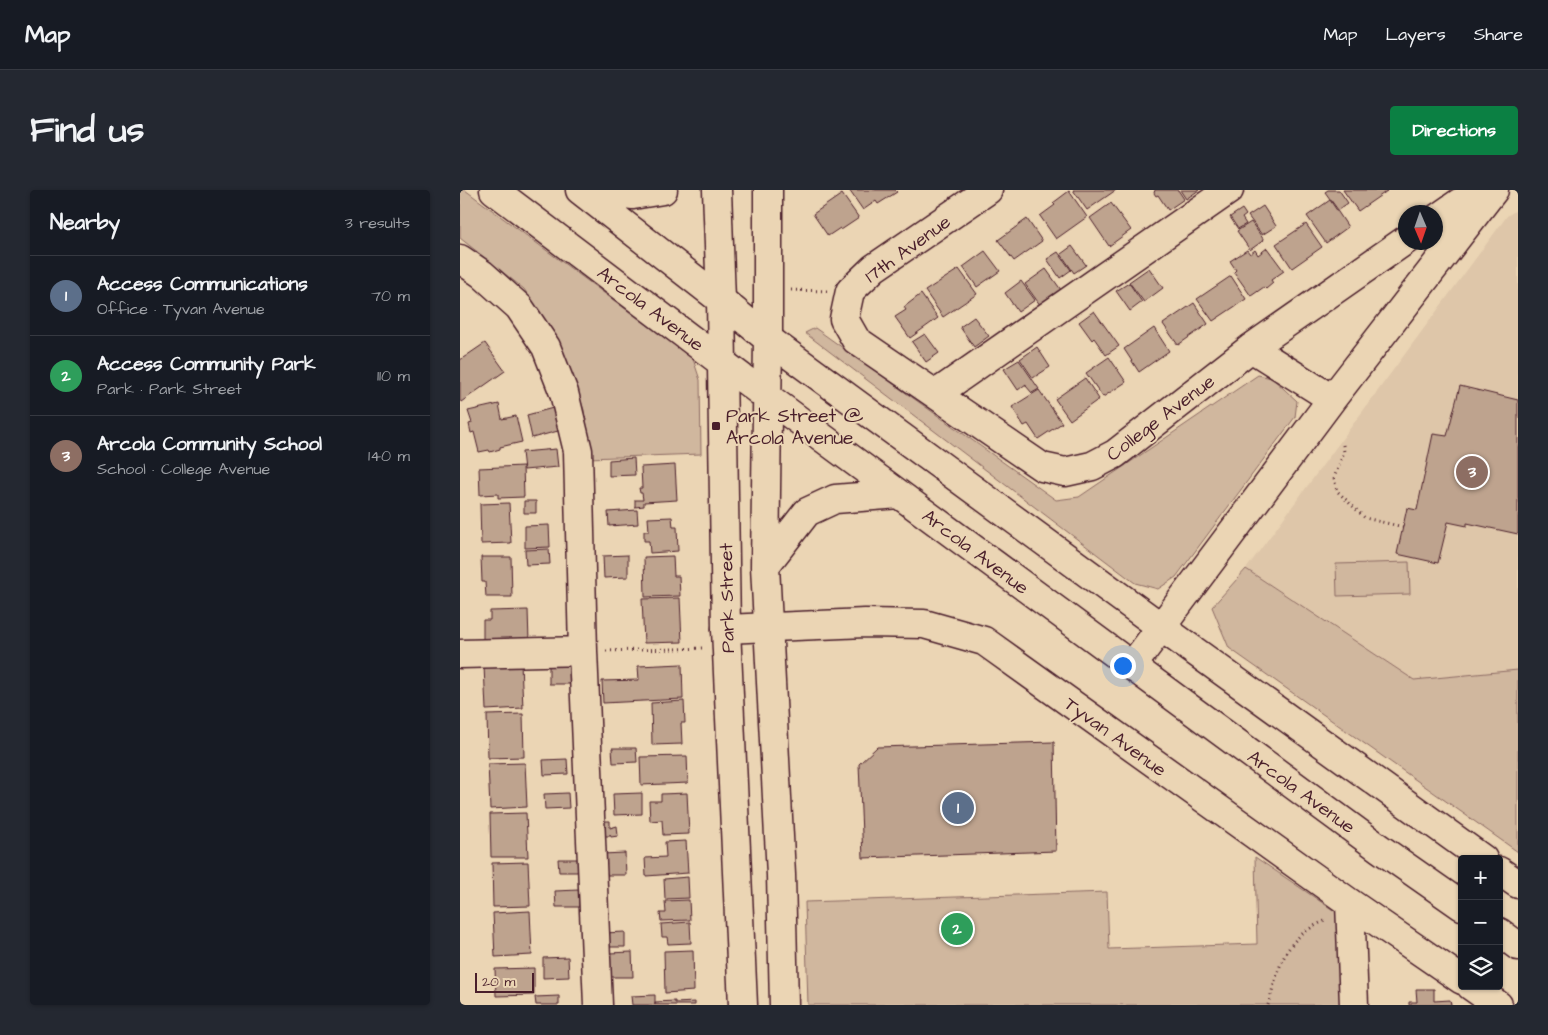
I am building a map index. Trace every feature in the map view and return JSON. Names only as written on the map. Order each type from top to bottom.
[{"type":"main road","name":"Arcola Avenue","points":[[494,190],[766,396],[1379,848],[1458,903]]},
{"type":"main road","points":[[580,190],[768,339],[1161,627],[1477,855]]},
{"type":"main road","points":[[594,190],[633,195],[663,190]]},
{"type":"main road","name":"Park Street","points":[[717,190],[723,362],[726,638],[743,1005]]},
{"type":"main road","points":[[768,190],[765,566],[781,875],[784,1005]]},
{"type":"main road","name":"17th Avenue","points":[[936,394],[856,340],[844,319],[850,291],[874,268],[988,190]]},
{"type":"main road","points":[[936,394],[1230,190]]},
{"type":"main road","points":[[1443,214],[1458,203],[1490,190]]},
{"type":"main road","points":[[1132,666],[1332,399],[1494,190]]},
{"type":"main road","name":"College Avenue","points":[[936,394],[1042,467],[1065,472],[1092,466],[1115,454],[1251,348],[1398,246]]},
{"type":"main road","points":[[460,259],[482,274],[519,307],[546,347],[564,393],[578,451],[583,651],[598,1005]]},
{"type":"main road","points":[[1251,348],[1332,399]]},
{"type":"main road","points":[[765,566],[807,512],[835,498],[899,494]]},
{"type":"main road","name":"Tyvan Avenue","points":[[726,638],[768,627],[865,623],[924,624],[984,641],[1350,911],[1458,978]]},
{"type":"main road","points":[[460,654],[583,651]]},
{"type":"main road","points":[[1503,874],[1518,884]]},
{"type":"main road","points":[[1350,911],[1354,1005]]},
{"type":"main road","points":[[1503,935],[1518,946]]},
{"type":"main road","points":[[1477,990],[1498,1005]]},
{"type":"path","points":[[768,290],[850,291]]},
{"type":"path","points":[[1343,444],[1344,452],[1334,478],[1337,491],[1365,518],[1403,527]]},
{"type":"path","points":[[583,651],[726,638]]},
{"type":"path","points":[[1268,1005],[1281,962],[1295,939],[1311,926],[1350,911]]},
{"type":"shaded area","points":[[460,190],[465,190],[693,359],[700,380],[701,454],[588,458],[584,410],[562,348],[524,289],[460,238]]},
{"type":"shaded area","points":[[1518,209],[1518,670],[1414,680],[1246,569],[1507,216]]},
{"type":"shaded area","points":[[815,328],[1056,500],[1079,497],[1258,375],[1272,378],[1297,401],[1295,417],[1176,577],[1158,589],[1135,583],[805,333]]},
{"type":"shaded area","points":[[1409,562],[1410,594],[1337,596],[1336,564]]},
{"type":"shaded area","points":[[1246,569],[1414,680],[1518,670],[1518,852],[1229,648],[1212,607]]},
{"type":"shaded area","points":[[1255,857],[1339,914],[1342,1005],[808,1005],[805,902],[1107,892],[1109,949],[1257,944]]},
{"type":"building","points":[[849,190],[895,190],[897,192],[878,204],[876,201],[863,210]]},
{"type":"building","points":[[1073,190],[1116,190],[1087,210]]},
{"type":"building","points":[[1155,190],[1178,190],[1184,199],[1168,210],[1158,195],[1156,196],[1154,193]]},
{"type":"building","points":[[1180,190],[1199,190],[1186,199]]},
{"type":"building","points":[[1328,190],[1339,190],[1348,203],[1338,210],[1325,192]]},
{"type":"building","points":[[1343,190],[1386,190],[1387,191],[1358,211]]},
{"type":"building","points":[[1069,191],[1087,217],[1056,239],[1040,216]]},
{"type":"building","points":[[842,194],[859,218],[828,236],[813,214]]},
{"type":"building","points":[[1330,200],[1348,227],[1326,243],[1307,216]]},
{"type":"building","points":[[1111,203],[1131,230],[1109,246],[1090,218]]},
{"type":"building","points":[[1263,206],[1276,226],[1262,235],[1248,216]]},
{"type":"building","points":[[1242,209],[1246,215],[1242,218],[1246,224],[1238,229],[1230,217]]},
{"type":"building","points":[[1027,219],[1042,241],[1014,261],[998,240]]},
{"type":"building","points":[[1251,222],[1264,240],[1250,250],[1237,231]]},
{"type":"building","points":[[1306,224],[1322,247],[1292,268],[1276,244]]},
{"type":"building","points":[[1072,246],[1086,265],[1074,273],[1061,254]]},
{"type":"building","points":[[1267,248],[1284,271],[1271,280],[1273,283],[1266,289],[1264,287],[1251,296],[1234,272],[1236,270],[1230,261],[1247,250],[1250,254],[1255,250],[1258,255]]},
{"type":"building","points":[[985,251],[1000,271],[977,287],[963,267]]},
{"type":"building","points":[[1058,252],[1071,270],[1060,278],[1047,259]]},
{"type":"building","points":[[1149,268],[1163,288],[1144,302],[1129,282]]},
{"type":"building","points":[[959,269],[977,294],[943,317],[925,291]]},
{"type":"building","points":[[1046,269],[1064,294],[1043,309],[1025,284]]},
{"type":"building","points":[[1231,276],[1246,299],[1213,321],[1197,299]]},
{"type":"building","points":[[1021,281],[1035,300],[1018,312],[1005,293]]},
{"type":"building","points":[[1129,283],[1142,302],[1130,311],[1116,291]]},
{"type":"building","points":[[921,294],[938,318],[910,338],[895,317],[906,310],[904,307]]},
{"type":"building","points":[[1194,303],[1208,324],[1178,345],[1163,324]]},
{"type":"building","points":[[1094,311],[1119,346],[1106,355],[1079,322]]},
{"type":"building","points":[[974,317],[989,336],[974,347],[960,327]]},
{"type":"building","points":[[1154,328],[1169,351],[1139,372],[1124,349]]},
{"type":"building","points":[[925,334],[939,353],[926,362],[912,342]]},
{"type":"building","points":[[485,343],[505,371],[461,402],[460,360]]},
{"type":"building","points":[[1037,347],[1050,367],[1033,378],[1020,359]]},
{"type":"building","points":[[1109,357],[1126,382],[1103,397],[1086,373]]},
{"type":"building","points":[[1019,360],[1039,389],[1032,393],[1026,384],[1018,390],[1004,369]]},
{"type":"building","points":[[1085,378],[1099,399],[1070,420],[1055,399]]},
{"type":"building","points":[[1460,386],[1518,400],[1518,534],[1467,523],[1467,526],[1448,522],[1438,563],[1397,554],[1407,508],[1417,510],[1433,434],[1447,436]]},
{"type":"building","points":[[1039,390],[1062,423],[1038,439],[1028,424],[1024,426],[1012,407]]},
{"type":"building","points":[[499,404],[502,419],[516,416],[522,442],[500,447],[500,449],[490,452],[489,450],[479,452],[474,432],[471,433],[469,424],[472,423],[468,411]]},
{"type":"building","points":[[553,408],[558,431],[532,438],[527,415]]},
{"type":"building","points":[[556,449],[558,467],[524,470],[522,452]]},
{"type":"building","points":[[634,458],[635,475],[609,476],[609,460]]},
{"type":"building","points":[[675,465],[677,500],[644,502],[644,506],[635,507],[635,500],[643,500],[639,488],[642,488],[641,467]]},
{"type":"building","points":[[523,466],[524,497],[498,498],[498,494],[480,495],[479,468]]},
{"type":"building","points":[[524,501],[536,501],[536,513],[524,513]]},
{"type":"building","points":[[509,503],[511,543],[481,544],[480,504]]},
{"type":"building","points":[[637,510],[638,524],[609,526],[608,512]]},
{"type":"building","points":[[672,517],[673,527],[677,527],[678,551],[650,553],[649,541],[644,541],[644,531],[649,531],[648,518]]},
{"type":"building","points":[[549,525],[550,547],[525,548],[525,526]]},
{"type":"building","points":[[549,549],[550,564],[526,565],[525,550]]},
{"type":"building","points":[[628,555],[628,577],[604,578],[603,556]]},
{"type":"building","points":[[673,556],[674,576],[679,576],[680,596],[645,597],[644,557]]},
{"type":"building","points":[[481,557],[511,557],[512,597],[486,597],[485,582],[482,582]]},
{"type":"building","points":[[680,598],[682,642],[644,643],[642,599]]},
{"type":"building","points":[[528,610],[529,642],[483,643],[483,620],[490,620],[490,611]]},
{"type":"building","points":[[549,662],[573,662],[573,684],[549,684]]},
{"type":"building","points":[[521,664],[523,708],[486,710],[484,666]]},
{"type":"building","points":[[682,664],[683,699],[603,703],[602,681],[639,680],[638,666]]},
{"type":"building","points":[[684,701],[685,723],[681,723],[682,744],[652,745],[651,703]]},
{"type":"building","points":[[523,714],[524,757],[488,758],[487,715]]},
{"type":"building","points":[[1054,742],[1056,851],[863,858],[859,764],[877,747]]},
{"type":"building","points":[[612,748],[636,748],[637,762],[613,763]]},
{"type":"building","points":[[687,756],[688,783],[641,785],[640,757]]},
{"type":"building","points":[[567,759],[568,774],[544,775],[543,760]]},
{"type":"building","points":[[525,763],[527,807],[490,809],[488,764]]},
{"type":"building","points":[[568,793],[569,808],[545,809],[544,794]]},
{"type":"building","points":[[642,793],[642,814],[614,815],[613,794]]},
{"type":"building","points":[[687,793],[689,834],[663,835],[662,820],[650,821],[649,801],[661,801],[661,794]]},
{"type":"building","points":[[526,813],[528,857],[491,857],[490,814]]},
{"type":"building","points":[[597,821],[610,821],[610,828],[617,826],[618,836],[611,837],[610,834],[610,836],[598,836]]},
{"type":"building","points":[[686,841],[688,873],[646,876],[645,858],[666,857],[665,842]]},
{"type":"building","points":[[625,853],[626,875],[602,875],[602,854]]},
{"type":"building","points":[[558,859],[578,859],[578,872],[559,872]]},
{"type":"building","points":[[528,862],[530,906],[493,907],[492,863]]},
{"type":"building","points":[[688,877],[689,898],[665,899],[664,879]]},
{"type":"building","points":[[579,890],[579,907],[556,907],[555,891]]},
{"type":"building","points":[[689,900],[690,920],[661,921],[660,913],[666,913],[665,901]]},
{"type":"building","points":[[530,911],[532,955],[495,957],[493,913]]},
{"type":"building","points":[[690,922],[691,943],[668,944],[667,937],[662,937],[661,924]]},
{"type":"building","points":[[625,932],[625,947],[604,947],[603,933]]},
{"type":"building","points":[[693,950],[694,991],[665,993],[664,951]]},
{"type":"building","points":[[632,952],[633,977],[610,977],[609,953]]},
{"type":"building","points":[[568,957],[569,977],[543,978],[543,958]]},
{"type":"building","points":[[534,968],[534,995],[496,996],[495,969]]},
{"type":"building","points":[[1416,989],[1434,989],[1434,1001],[1450,1000],[1451,1005],[1409,1005],[1409,1002],[1417,1002]]},
{"type":"building","points":[[655,995],[655,1005],[632,1005],[631,996]]},
{"type":"building","points":[[559,996],[559,1005],[536,1005],[535,997]]},
{"type":"building","points":[[675,1001],[675,1003],[695,1002],[695,1005],[655,1005],[655,1002]]},
{"type":"place","name":"Park Street @ Arcola Avenue","points":[[716,426]]},
{"type":"place","name":"Arcola Community School","points":[[1472,472]]},
{"type":"place","name":"Access Communications","points":[[958,808]]},
{"type":"place","name":"Access Community Park","points":[[957,929]]}]
